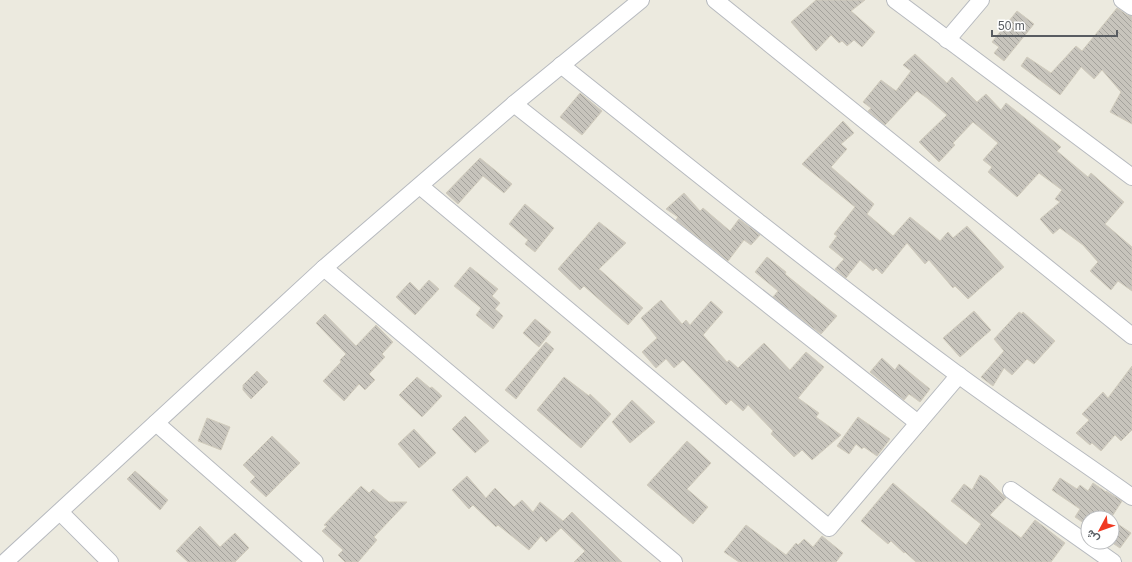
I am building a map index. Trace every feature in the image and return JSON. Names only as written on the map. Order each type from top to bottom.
[{"type":"street","points":[[5,562],[324,268],[514,104],[641,0]]},
{"type":"street","points":[[715,0],[1132,336]]},
{"type":"street","points":[[895,0],[1132,177]]},
{"type":"street","points":[[947,40],[981,0]]},
{"type":"street","points":[[1122,0],[1132,7]]},
{"type":"street","points":[[561,65],[866,305],[959,375],[1132,498]]},
{"type":"street","points":[[514,104],[918,423]]},
{"type":"street","points":[[420,186],[829,528],[959,375]]},
{"type":"street","points":[[324,268],[674,562]]},
{"type":"street","points":[[156,423],[315,562]]},
{"type":"street","points":[[1012,490],[1113,562]]},
{"type":"street","points":[[60,512],[110,562]]},
{"type":"building","points":[[816,0],[865,0],[851,11],[875,32],[862,47],[854,40],[847,46],[842,41],[839,43],[831,35],[816,51],[791,22]]},
{"type":"building","points":[[1117,8],[1127,15],[1132,16],[1132,124],[1110,112],[1121,92],[1102,70],[1094,79],[1081,67],[1060,95],[1021,66],[1027,57],[1051,73],[1076,46],[1082,51]]},
{"type":"building","points":[[1017,11],[1034,24],[1004,61],[994,53],[999,47],[992,42]]},
{"type":"building","points":[[915,54],[947,83],[952,77],[977,102],[986,94],[1001,110],[1006,103],[1061,147],[1057,151],[1088,177],[1091,173],[1124,202],[1105,224],[1132,247],[1132,291],[1118,281],[1111,290],[1090,271],[1098,262],[1083,245],[1060,228],[1053,234],[1040,219],[1060,202],[1055,199],[1062,190],[1039,173],[1017,197],[988,172],[992,167],[983,160],[998,143],[973,122],[953,143],[955,145],[939,162],[919,142],[947,115],[927,98],[917,91],[885,125],[868,111],[871,108],[863,102],[881,80],[896,91],[911,71],[903,65]]},
{"type":"building","points":[[580,93],[602,111],[582,135],[560,117]]},
{"type":"building","points":[[843,121],[854,133],[841,144],[847,149],[831,167],[874,204],[867,214],[893,236],[910,217],[940,241],[948,232],[953,238],[967,226],[1004,267],[968,299],[955,286],[953,288],[929,260],[925,264],[907,243],[882,274],[876,268],[873,271],[860,260],[846,278],[835,269],[844,259],[829,247],[837,236],[834,234],[855,207],[802,164]]},
{"type":"building","points":[[480,158],[512,184],[504,193],[483,176],[458,204],[446,193]]},
{"type":"building","points":[[684,193],[700,211],[703,208],[730,231],[739,219],[760,235],[751,245],[744,240],[728,261],[676,220],[678,217],[666,209]]},
{"type":"building","points":[[525,204],[554,228],[535,252],[525,244],[528,240],[509,224]]},
{"type":"building","points":[[599,222],[626,243],[599,269],[643,308],[628,325],[584,286],[580,290],[558,269]]},
{"type":"building","points":[[767,257],[786,272],[785,274],[837,316],[821,334],[773,297],[778,291],[755,272]]},
{"type":"building","points":[[470,267],[498,289],[492,296],[500,303],[495,309],[503,316],[493,329],[476,315],[481,308],[454,286]]},
{"type":"building","points":[[429,280],[439,289],[415,315],[396,297],[410,282],[419,291]]},
{"type":"building","points":[[661,300],[682,324],[686,320],[690,325],[711,301],[723,312],[703,335],[727,362],[729,360],[738,368],[764,343],[790,370],[806,352],[824,367],[798,398],[819,413],[816,417],[841,435],[812,460],[802,450],[794,457],[771,434],[773,431],[748,405],[743,411],[731,400],[726,405],[683,360],[674,368],[666,359],[656,368],[642,352],[657,338],[641,318]]},
{"type":"building","points":[[974,311],[991,330],[960,357],[943,338]]},
{"type":"building","points":[[1019,312],[1022,314],[1023,312],[1055,341],[1034,364],[1027,359],[1012,375],[1004,368],[993,386],[981,377],[1004,351],[994,339]]},
{"type":"building","points":[[325,314],[356,346],[376,325],[393,342],[382,354],[385,357],[369,374],[375,380],[365,390],[359,384],[344,401],[323,381],[341,362],[340,360],[346,354],[316,323]]},
{"type":"building","points":[[535,319],[551,332],[539,347],[523,333]]},
{"type":"building","points":[[546,342],[554,349],[516,399],[505,390]]},
{"type":"building","points":[[882,358],[895,370],[899,364],[930,389],[920,402],[909,394],[904,400],[870,372]]},
{"type":"building","points":[[1132,366],[1132,430],[1121,441],[1115,435],[1101,451],[1092,443],[1090,445],[1076,433],[1089,420],[1082,414],[1103,392],[1108,398]]},
{"type":"building","points":[[257,371],[268,382],[251,399],[243,390],[243,385]]},
{"type":"building","points":[[417,377],[442,396],[422,417],[399,395]]},
{"type":"building","points":[[564,377],[589,396],[590,394],[611,414],[581,448],[537,410]]},
{"type":"building","points":[[632,400],[655,422],[630,443],[612,422]]},
{"type":"building","points":[[465,416],[489,441],[475,453],[452,429]]},
{"type":"building","points":[[858,417],[890,439],[877,456],[864,447],[862,449],[856,444],[849,454],[837,446]]},
{"type":"building","points":[[207,418],[230,427],[221,450],[198,441]]},
{"type":"building","points":[[414,429],[436,453],[419,468],[398,444]]},
{"type":"building","points":[[272,436],[300,463],[266,497],[250,482],[255,477],[243,465]]},
{"type":"building","points":[[687,441],[711,463],[687,489],[708,507],[693,524],[647,485]]},
{"type":"building","points":[[135,471],[168,500],[160,510],[127,479]]},
{"type":"building","points":[[980,475],[987,479],[1006,498],[990,515],[1021,538],[1035,520],[1065,543],[1051,562],[916,562],[891,541],[888,544],[861,521],[893,483],[966,545],[981,524],[951,501],[964,484],[972,490]]},
{"type":"building","points":[[467,476],[486,498],[495,488],[514,507],[522,500],[533,512],[540,502],[563,521],[572,512],[622,562],[574,562],[585,551],[561,528],[546,542],[541,536],[529,550],[498,525],[496,527],[473,505],[469,509],[452,490]]},
{"type":"building","points":[[1060,478],[1077,489],[1080,485],[1088,491],[1093,483],[1122,501],[1116,510],[1080,510],[1080,520],[1075,517],[1080,509],[1052,490]]},
{"type":"building","points":[[361,486],[369,493],[373,489],[389,502],[407,502],[374,537],[377,540],[358,562],[345,562],[338,555],[343,550],[322,531],[327,526],[324,525]]},
{"type":"building","points":[[746,525],[786,555],[796,543],[798,545],[804,539],[813,547],[822,536],[843,553],[836,562],[739,562],[724,552]]},
{"type":"building","points":[[1120,525],[1131,533],[1120,548]]},
{"type":"building","points":[[200,526],[220,547],[235,533],[249,548],[235,562],[188,562],[176,551]]}]
